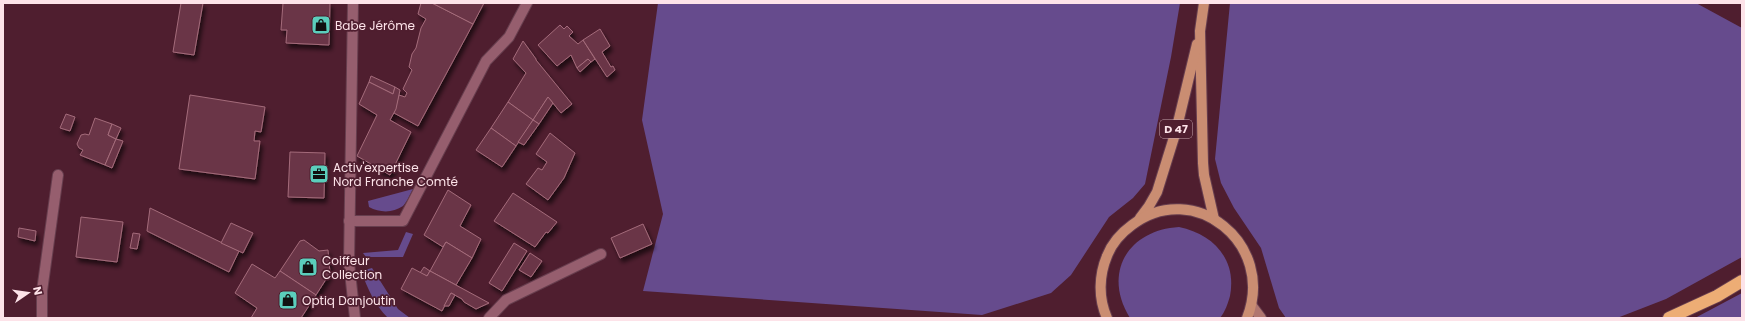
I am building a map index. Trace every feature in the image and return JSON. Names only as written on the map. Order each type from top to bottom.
[{"type":"highway","points":[[1669,318],[1717,296],[1742,282]]},
{"type":"main road","name":"D 47","points":[[1137,221],[1149,206],[1157,192],[1176,131],[1200,31],[1204,3]]},
{"type":"main road","name":"D 47","points":[[1200,31],[1203,163],[1204,175],[1214,219]]},
{"type":"main road","points":[[1105,318],[1100,290],[1104,263],[1116,239],[1137,221],[1149,215],[1175,210],[1188,211],[1214,219],[1228,229],[1239,241],[1248,256],[1253,278],[1254,289],[1252,306],[1247,318]]},
{"type":"main road","points":[[1252,306],[1261,318]]},
{"type":"street","points":[[353,3],[348,263],[355,318]]},
{"type":"street","points":[[349,221],[403,221],[486,61],[509,37],[527,3]]},
{"type":"street","points":[[42,318],[42,291],[58,175]]},
{"type":"street","points":[[489,318],[506,300],[601,254]]},
{"type":"shaded area","points":[[658,3],[1180,3],[1171,57],[1145,184],[1133,198],[1109,217],[1071,275],[1051,293],[982,315],[643,291],[663,214],[642,120]]},
{"type":"shaded area","points":[[1230,3],[1696,3],[1742,28],[1742,257],[1666,299],[1617,318],[1286,318],[1279,308],[1261,248],[1234,208],[1221,183],[1215,159]]},
{"type":"shaded area","points":[[413,189],[403,206],[395,210],[386,211],[369,207],[368,201]]},
{"type":"shaded area","points":[[1179,227],[1191,230],[1212,242],[1220,250],[1226,260],[1230,271],[1231,283],[1230,296],[1223,313],[1220,318],[1130,318],[1122,301],[1119,285],[1120,270],[1125,257],[1134,245],[1146,236],[1161,230]]},
{"type":"shaded area","points":[[406,232],[413,234],[403,257],[366,257],[363,253],[398,250]]},
{"type":"shaded area","points":[[372,268],[398,309],[410,318],[388,318],[375,302],[361,271]]},
{"type":"shaded area","points":[[1742,293],[1742,318],[1695,318]]},
{"type":"building","points":[[181,3],[203,3],[194,55],[173,52]]},
{"type":"building","points":[[283,3],[330,3],[329,45],[286,43],[287,30],[281,30]]},
{"type":"building","points":[[421,3],[432,3],[473,24],[418,126],[394,113],[399,95],[405,97],[407,93],[403,89],[412,70],[409,67],[412,54],[416,48],[421,28],[426,19],[418,14]]},
{"type":"building","points":[[432,3],[484,3],[473,24]]},
{"type":"building","points":[[560,25],[564,29],[567,26],[573,32],[569,36],[578,44],[583,40],[595,59],[591,62],[588,59],[577,68],[571,55],[557,66],[538,45]]},
{"type":"building","points":[[600,29],[610,46],[602,52],[611,67],[613,66],[615,70],[607,77],[583,40]]},
{"type":"building","points":[[523,41],[536,60],[572,104],[561,113],[548,97],[533,120],[508,102],[526,73],[513,59]]},
{"type":"building","points":[[588,59],[591,62],[580,72],[577,68]]},
{"type":"building","points":[[371,76],[395,87],[393,94],[369,82]]},
{"type":"building","points":[[369,82],[393,94],[395,87],[400,90],[396,109],[390,120],[411,132],[390,175],[357,156],[377,115],[359,104]]},
{"type":"building","points":[[190,95],[265,107],[261,132],[255,131],[254,141],[260,141],[255,179],[179,169]]},
{"type":"building","points":[[548,97],[553,103],[539,124],[533,120]]},
{"type":"building","points":[[508,102],[533,120],[516,146],[491,128]]},
{"type":"building","points":[[66,114],[75,117],[70,131],[60,128]]},
{"type":"building","points":[[95,118],[112,124],[108,135],[116,139],[105,165],[80,155],[83,150],[79,148],[77,144],[81,135],[89,135]]},
{"type":"building","points":[[533,120],[539,124],[524,145],[518,142]]},
{"type":"building","points":[[112,124],[121,128],[116,139],[108,135]]},
{"type":"building","points":[[491,128],[516,146],[502,167],[476,150]]},
{"type":"building","points":[[550,133],[575,153],[564,178],[548,200],[526,184],[538,168],[542,170],[547,162],[536,154]]},
{"type":"building","points":[[116,139],[123,141],[112,168],[105,165]]},
{"type":"building","points":[[290,152],[325,153],[324,198],[288,197]]},
{"type":"building","points":[[448,190],[471,205],[460,226],[481,239],[472,258],[446,242],[443,247],[424,235]]},
{"type":"building","points":[[513,193],[557,222],[548,233],[546,232],[535,247],[494,221]]},
{"type":"building","points":[[150,208],[239,251],[229,272],[147,231]]},
{"type":"building","points":[[81,217],[123,222],[117,262],[76,257]]},
{"type":"building","points":[[231,223],[253,233],[243,253],[221,243]]},
{"type":"building","points":[[643,224],[652,244],[620,258],[611,238]]},
{"type":"building","points":[[19,228],[36,231],[35,241],[18,237]]},
{"type":"building","points":[[133,233],[140,234],[137,249],[130,248]]},
{"type":"building","points":[[304,240],[319,251],[328,250],[330,273],[316,295],[280,271],[300,241]]},
{"type":"building","points":[[446,242],[472,258],[456,285],[430,271]]},
{"type":"building","points":[[514,243],[527,251],[502,291],[489,283]]},
{"type":"building","points":[[530,253],[542,261],[531,277],[519,270]]},
{"type":"building","points":[[252,264],[275,278],[280,271],[316,295],[301,318],[251,318],[257,308],[235,293]]},
{"type":"building","points":[[424,267],[430,271],[427,276],[420,273]]},
{"type":"building","points":[[412,268],[427,276],[430,271],[489,303],[476,309],[451,293],[442,311],[401,289]]},
{"type":"building","points":[[451,293],[455,295],[449,306],[444,306]]},
{"type":"place","name":"Babe Jérôme","points":[[321,25]]},
{"type":"place","name":"Activ'expertise Nord Franche Comté","points":[[319,174]]},
{"type":"place","name":"Coiffeur Collection","points":[[308,267]]},
{"type":"place","name":"Optiq Danjoutin","points":[[288,300]]}]
